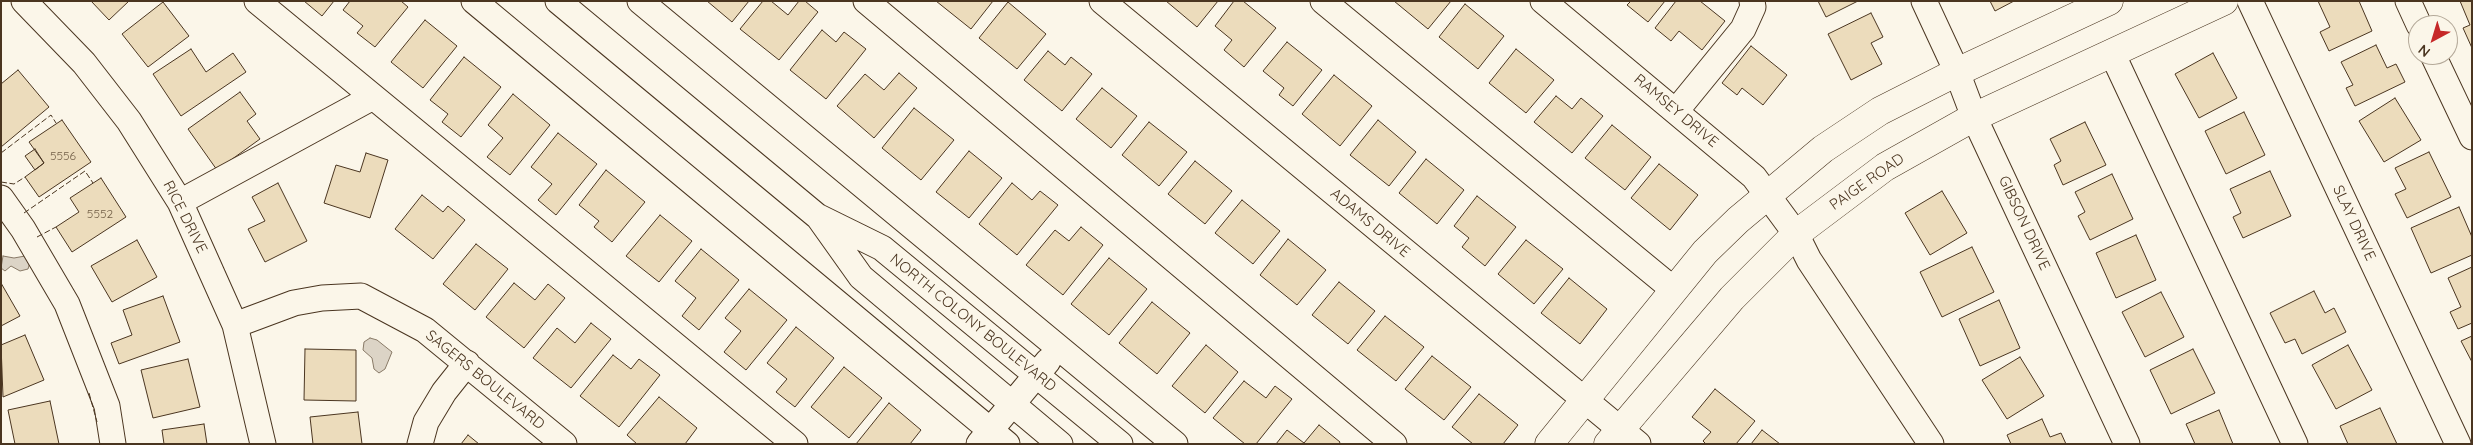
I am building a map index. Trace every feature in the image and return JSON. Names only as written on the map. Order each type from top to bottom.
[{"type":"main road","name":"PAIGE ROAD","points":[[1622,439],[1732,298],[1796,234],[1885,167],[1974,117],[2224,1]]},
{"type":"main road","points":[[1549,444],[1705,252],[1738,220],[1823,149],[1872,117],[1957,72],[2094,4]]},
{"type":"street","name":"RICE DRIVE","points":[[24,1],[84,63],[129,121],[180,202],[235,325],[263,444]]},
{"type":"street","points":[[257,1],[795,444]]},
{"type":"street","points":[[474,1],[992,439],[1012,405],[1059,348]]},
{"type":"street","name":"NORTH COLONY BOULEVARD","points":[[558,1],[817,216],[882,248],[1120,444]]},
{"type":"street","points":[[640,1],[1175,444]]},
{"type":"street","points":[[866,1],[1394,444]]},
{"type":"street","name":"ADAMS DRIVE","points":[[1102,1],[1584,401],[1622,439]]},
{"type":"street","points":[[1323,1],[1674,290]]},
{"type":"street","name":"RAMSEY DRIVE","points":[[1542,1],[1754,177],[1769,194],[1796,234],[1809,260],[1931,444]]},
{"type":"street","points":[[1676,111],[1744,29],[1753,7],[1752,1]]},
{"type":"street","name":"GIBSON DRIVE","points":[[1924,1],[1957,72],[1974,117],[2127,444]]},
{"type":"street","name":"SLAY DRIVE","points":[[2250,1],[2458,444]]},
{"type":"street","points":[[2408,1],[2414,15]]},
{"type":"street","points":[[2112,53],[2295,444]]},
{"type":"street","points":[[2438,65],[2472,137]]},
{"type":"street","points":[[180,202],[373,97]]},
{"type":"street","points":[[1,198],[23,229],[66,304],[107,406],[113,444]]},
{"type":"street","name":"NORTH COLONY BOULEVARD","points":[[817,216],[861,277],[1060,444]]},
{"type":"street","name":"SAGERS BOULEVARD","points":[[235,325],[294,303],[322,298],[361,296],[425,330],[468,363],[564,444]]},
{"type":"street","points":[[420,444],[426,422],[444,392],[468,363]]},
{"type":"shaded area","points":[[3,256],[14,258],[25,256],[30,262],[28,269],[20,271],[11,266],[5,271],[1,268]]},
{"type":"shaded area","points":[[370,338],[377,340],[392,352],[385,369],[379,373],[374,369],[372,358],[363,350],[364,342]]},
{"type":"building","points":[[91,1],[129,1],[109,20]]},
{"type":"building","points":[[304,1],[334,1],[322,16]]},
{"type":"building","points":[[350,1],[401,1],[408,7],[375,47],[357,33],[363,26],[343,10]]},
{"type":"building","points":[[707,1],[749,1],[732,22]]},
{"type":"building","points":[[763,1],[771,1],[788,15],[799,1],[805,1],[818,12],[779,60],[740,29]]},
{"type":"building","points":[[936,1],[993,1],[971,29]]},
{"type":"building","points":[[1166,1],[1218,1],[1197,27]]},
{"type":"building","points":[[1234,1],[1243,1],[1276,28],[1244,67],[1224,50],[1232,40],[1215,26]]},
{"type":"building","points":[[1394,1],[1451,1],[1428,29]]},
{"type":"building","points":[[1631,1],[1665,1],[1648,22],[1627,5]]},
{"type":"building","points":[[1676,1],[1700,1],[1725,21],[1702,50],[1679,31],[1671,41],[1655,28]]},
{"type":"building","points":[[1818,1],[1858,1],[1826,17]]},
{"type":"building","points":[[1990,1],[2014,1],[1995,11]]},
{"type":"building","points":[[2318,1],[2359,1],[2372,31],[2329,51],[2320,32],[2330,27]]},
{"type":"building","points":[[2460,1],[2472,1],[2472,48],[2463,28],[2470,25]]},
{"type":"building","points":[[163,2],[189,36],[148,67],[122,34]]},
{"type":"building","points":[[1008,2],[1046,34],[1017,69],[979,38]]},
{"type":"building","points":[[1465,4],[1504,36],[1478,69],[1439,37]]},
{"type":"building","points":[[1871,13],[1883,37],[1871,43],[1882,64],[1851,80],[1828,34]]},
{"type":"building","points":[[425,20],[457,46],[423,88],[391,62]]},
{"type":"building","points":[[822,30],[836,42],[844,32],[866,49],[826,99],[790,70]]},
{"type":"building","points":[[1287,42],[1322,70],[1293,106],[1279,95],[1284,88],[1263,71]]},
{"type":"building","points":[[2376,45],[2387,68],[2396,64],[2405,82],[2355,106],[2346,88],[2353,85],[2341,62]]},
{"type":"building","points":[[1751,46],[1787,75],[1763,105],[1742,88],[1737,95],[1722,83]]},
{"type":"building","points":[[191,49],[206,72],[233,53],[246,72],[181,116],[153,74]]},
{"type":"building","points":[[1516,49],[1554,80],[1526,113],[1489,83]]},
{"type":"building","points":[[1048,51],[1065,65],[1071,57],[1092,74],[1062,111],[1024,80]]},
{"type":"building","points":[[2213,53],[2237,98],[2199,118],[2175,74]]},
{"type":"building","points":[[464,57],[501,87],[461,137],[442,122],[448,114],[430,100]]},
{"type":"building","points":[[18,70],[49,107],[1,147],[1,84]]},
{"type":"building","points":[[899,73],[917,88],[874,138],[837,106],[865,74],[884,90]]},
{"type":"building","points":[[1334,75],[1372,106],[1340,146],[1302,114]]},
{"type":"building","points":[[1102,88],[1137,116],[1111,148],[1076,119]]},
{"type":"building","points":[[240,92],[256,114],[247,121],[260,139],[217,170],[188,129]]},
{"type":"building","points":[[513,94],[550,125],[510,175],[487,157],[503,138],[488,125]]},
{"type":"building","points":[[1556,96],[1572,109],[1581,98],[1603,116],[1572,153],[1534,122]]},
{"type":"building","points":[[2395,98],[2421,140],[2384,162],[2359,121]]},
{"type":"building","points":[[914,108],[954,140],[921,180],[882,148]]},
{"type":"building","points":[[2244,112],[2265,155],[2226,174],[2205,131]]},
{"type":"building","points":[[62,120],[91,162],[39,197],[25,177],[44,163],[29,142]]},
{"type":"building","points":[[1378,120],[1416,152],[1389,186],[1350,155]]},
{"type":"building","points":[[1149,122],[1187,152],[1159,186],[1122,155]]},
{"type":"building","points":[[2085,122],[2106,165],[2063,185],[2054,165],[2061,161],[2050,139]]},
{"type":"building","points":[[1612,125],[1651,157],[1625,190],[1585,158]]},
{"type":"building","points":[[558,133],[597,164],[556,215],[538,200],[552,184],[531,167]]},
{"type":"building","points":[[35,149],[44,163],[35,170],[25,156]]},
{"type":"building","points":[[969,151],[1002,178],[969,218],[936,192]]},
{"type":"building","points":[[2429,152],[2451,197],[2407,218],[2395,194],[2406,189],[2395,168]]},
{"type":"building","points":[[366,153],[388,160],[370,218],[324,203],[336,165],[360,172]]},
{"type":"building","points":[[1426,159],[1464,190],[1437,224],[1399,193]]},
{"type":"building","points":[[1195,161],[1232,191],[1205,224],[1168,194]]},
{"type":"building","points":[[1659,164],[1698,195],[1670,230],[1631,198]]},
{"type":"building","points":[[606,170],[645,202],[612,242],[594,227],[599,221],[579,205]]},
{"type":"building","points":[[2270,171],[2291,216],[2243,238],[2233,217],[2241,213],[2230,189]]},
{"type":"building","points":[[2112,174],[2133,219],[2090,240],[2078,216],[2085,212],[2075,192]]},
{"type":"building","points":[[101,178],[126,217],[72,252],[56,227],[79,212],[70,198]]},
{"type":"building","points":[[278,183],[307,241],[265,262],[248,229],[265,221],[252,197]]},
{"type":"building","points":[[1012,183],[1032,200],[1040,191],[1058,205],[1017,255],[979,224]]},
{"type":"building","points":[[1942,191],[1967,233],[1930,255],[1905,213]]},
{"type":"building","points":[[422,195],[443,212],[448,206],[465,220],[433,259],[395,229]]},
{"type":"building","points":[[1477,196],[1516,227],[1485,266],[1462,247],[1469,238],[1454,226]]},
{"type":"building","points":[[1242,200],[1280,231],[1253,264],[1215,233]]},
{"type":"building","points":[[2459,207],[2472,237],[2472,255],[2431,273],[2411,228]]},
{"type":"building","points":[[660,215],[692,241],[659,282],[626,256]]},
{"type":"building","points":[[1081,227],[1103,245],[1063,295],[1026,265],[1055,230],[1069,241]]},
{"type":"building","points":[[2136,235],[2156,280],[2116,298],[2096,253]]},
{"type":"building","points":[[1288,239],[1326,270],[1297,305],[1260,275]]},
{"type":"building","points":[[137,240],[157,277],[112,302],[91,266]]},
{"type":"building","points":[[1526,240],[1563,269],[1534,304],[1498,274]]},
{"type":"building","points":[[476,244],[508,269],[475,310],[443,284]]},
{"type":"building","points":[[1972,247],[1994,292],[1942,317],[1920,272]]},
{"type":"building","points":[[701,249],[739,280],[699,330],[682,316],[696,298],[675,281]]},
{"type":"building","points":[[1109,258],[1147,289],[1109,335],[1071,304]]},
{"type":"building","points":[[2472,267],[2472,323],[2458,329],[2450,312],[2461,307],[2448,278]]},
{"type":"building","points":[[1569,278],[1607,309],[1580,344],[1541,313]]},
{"type":"building","points":[[1339,282],[1375,311],[1348,344],[1312,315]]},
{"type":"building","points":[[1,283],[20,316],[1,326]]},
{"type":"building","points":[[514,283],[535,300],[548,284],[565,298],[524,348],[486,317]]},
{"type":"building","points":[[749,289],[787,320],[746,370],[724,352],[741,331],[725,318]]},
{"type":"building","points":[[2314,291],[2325,313],[2334,308],[2346,332],[2302,354],[2295,339],[2285,343],[2270,313]]},
{"type":"building","points":[[2161,292],[2184,337],[2145,357],[2122,312]]},
{"type":"building","points":[[163,296],[180,342],[119,364],[111,343],[132,335],[123,310]]},
{"type":"building","points":[[1999,300],[2020,348],[1980,366],[1959,319]]},
{"type":"building","points":[[1152,302],[1190,333],[1157,374],[1119,343]]},
{"type":"building","points":[[1385,316],[1424,347],[1396,381],[1357,350]]},
{"type":"building","points":[[591,323],[611,339],[571,388],[533,358],[557,328],[575,343]]},
{"type":"building","points":[[796,327],[834,358],[795,407],[776,392],[787,379],[767,363]]},
{"type":"building","points":[[25,335],[44,380],[3,397],[1,345]]},
{"type":"building","points":[[2472,336],[2472,362],[2461,341]]},
{"type":"building","points":[[1206,345],[1238,372],[1205,413],[1172,386]]},
{"type":"building","points":[[2348,345],[2372,390],[2336,409],[2312,365]]},
{"type":"building","points":[[305,349],[356,350],[356,401],[304,400]]},
{"type":"building","points":[[2193,349],[2215,393],[2171,414],[2150,370]]},
{"type":"building","points":[[613,355],[631,369],[639,359],[660,375],[619,427],[580,396]]},
{"type":"building","points":[[1432,356],[1471,387],[1444,420],[1405,389]]},
{"type":"building","points":[[2020,357],[2044,396],[2007,419],[1982,380]]},
{"type":"building","points":[[188,359],[200,407],[153,418],[141,370]]},
{"type":"building","points":[[844,367],[882,398],[849,438],[811,407]]},
{"type":"building","points":[[1244,381],[1266,398],[1275,386],[1292,399],[1256,444],[1245,444],[1213,418]]},
{"type":"building","points":[[1715,389],[1755,421],[1736,444],[1706,444],[1703,441],[1711,432],[1692,417]]},
{"type":"building","points":[[1479,394],[1518,425],[1503,444],[1473,444],[1452,427]]},
{"type":"building","points":[[659,397],[697,428],[685,444],[637,444],[627,435]]},
{"type":"building","points":[[50,401],[59,444],[15,444],[8,410]]},
{"type":"building","points":[[889,403],[921,430],[910,444],[856,444]]},
{"type":"building","points":[[2380,408],[2397,444],[2348,444],[2340,426]]},
{"type":"building","points":[[2219,410],[2233,444],[2195,444],[2186,424]]},
{"type":"building","points":[[358,412],[362,444],[313,444],[310,417]]},
{"type":"building","points":[[2042,419],[2050,437],[2061,433],[2066,444],[2011,444],[2007,435]]},
{"type":"building","points":[[204,424],[207,444],[164,444],[162,430]]},
{"type":"building","points":[[1319,425],[1340,442],[1339,444],[1276,444],[1287,430],[1304,443]]},
{"type":"building","points":[[1762,430],[1780,444],[1751,444]]},
{"type":"building","points":[[468,435],[479,444],[461,444]]},
{"type":"fence","points":[[1,153],[51,115],[56,123]]},
{"type":"fence","points":[[24,213],[85,171],[93,183]]},
{"type":"fence","points":[[1,182],[14,184],[25,177]]},
{"type":"fence","points":[[37,237],[56,227]]},
{"type":"fence","points":[[89,393],[97,422]]}]
